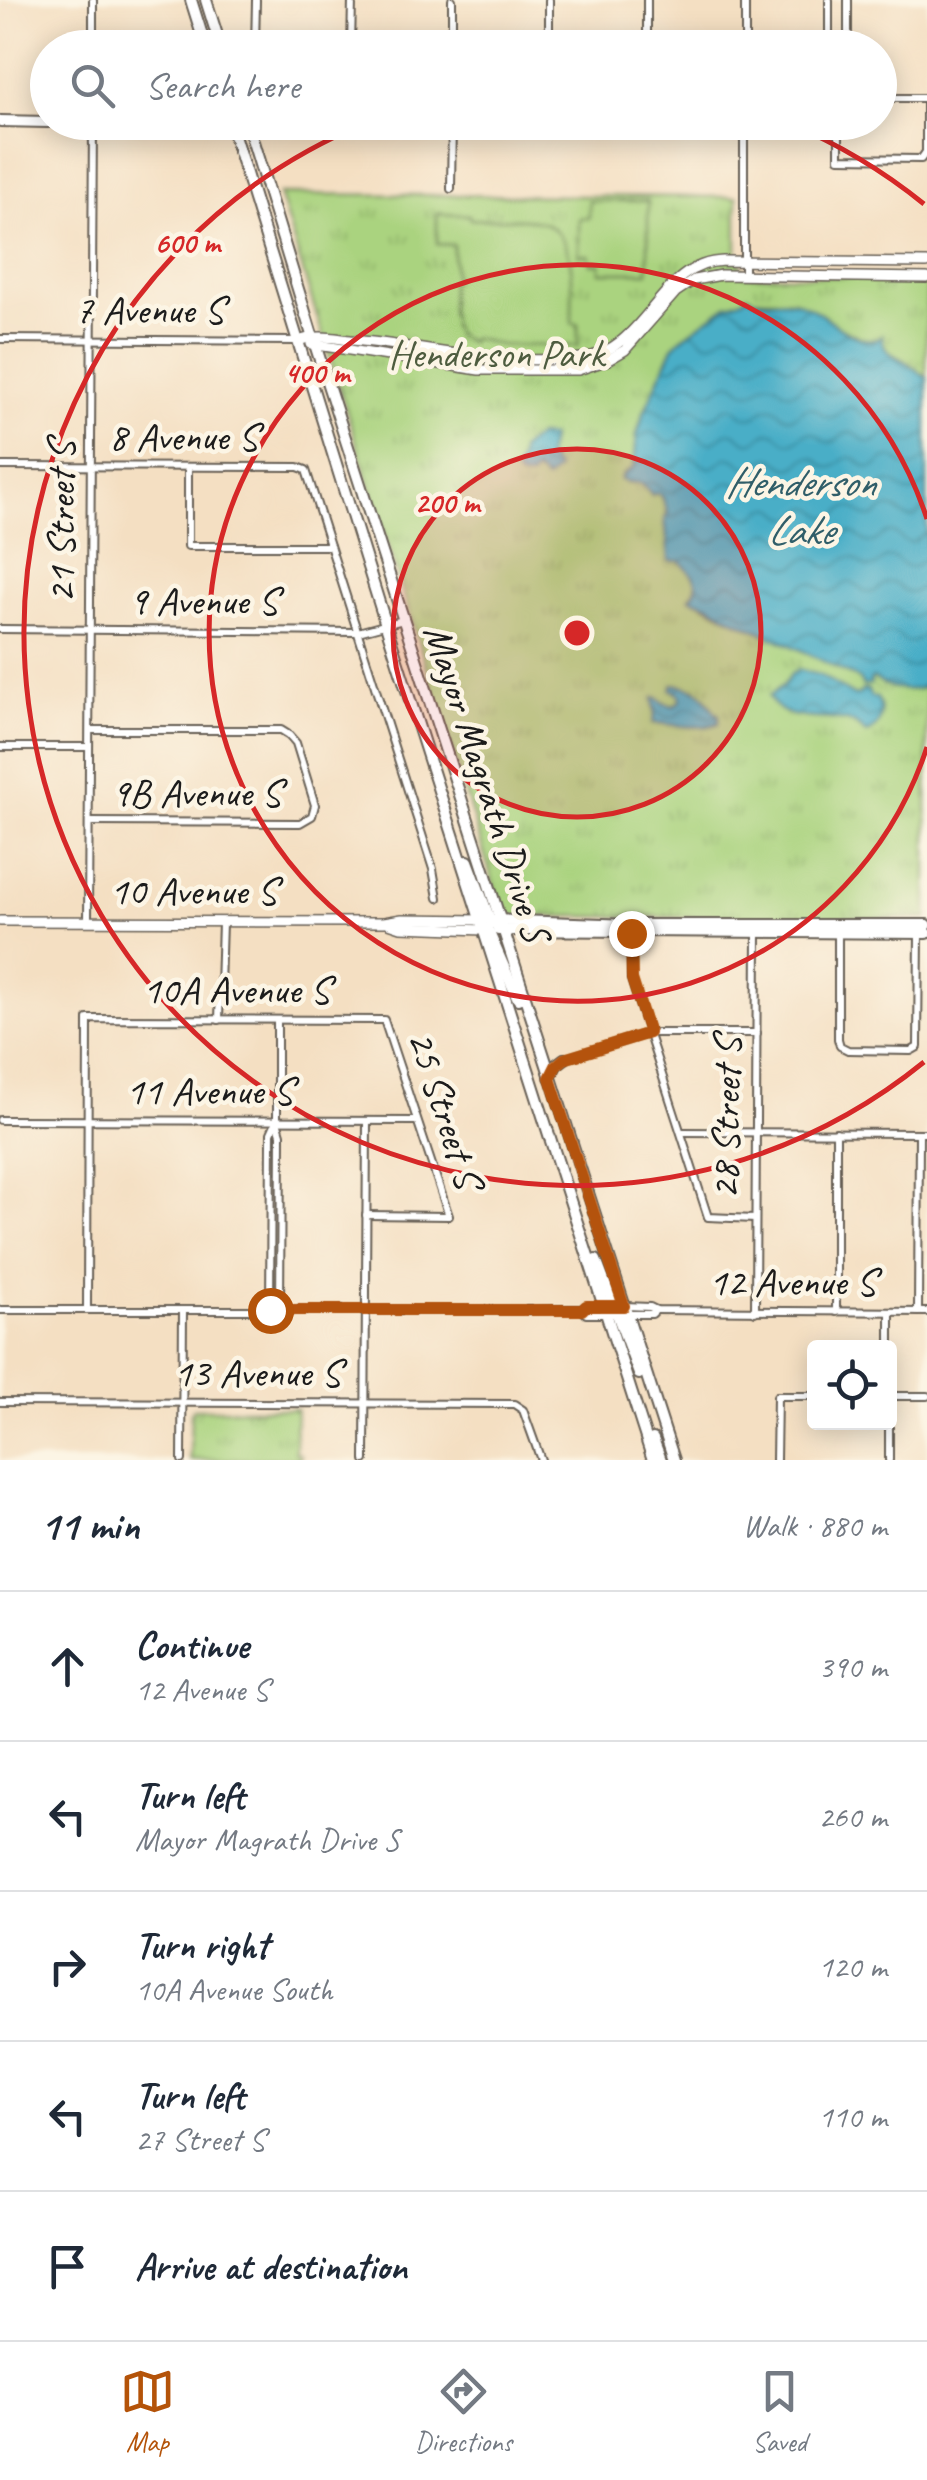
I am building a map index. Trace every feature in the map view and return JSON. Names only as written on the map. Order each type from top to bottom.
[{"type":"main road","points":[[192,0],[201,30]]},
{"type":"main road","points":[[206,0],[216,30]]},
{"type":"main road","points":[[0,121],[30,122]]},
{"type":"main road","name":"Mayor Magrath Drive S","points":[[236,140],[443,804],[543,1054],[616,1310],[635,1402],[654,1460]]},
{"type":"main road","name":"Mayor Magrath Drive S","points":[[252,140],[403,620],[569,1195],[652,1395],[674,1460]]},
{"type":"main road","points":[[491,925],[923,929]]},
{"type":"main road","points":[[543,1054],[553,1060],[564,1059]]},
{"type":"main road","points":[[550,1078],[564,1059]]},
{"type":"main road","points":[[635,1402],[661,1460]]},
{"type":"street","points":[[92,30],[93,0]]},
{"type":"street","points":[[256,0],[256,30]]},
{"type":"street","points":[[351,30],[352,0]]},
{"type":"street","points":[[452,0],[452,30]]},
{"type":"street","points":[[549,0],[549,30]]},
{"type":"street","points":[[647,0],[647,30]]},
{"type":"street","points":[[745,0],[745,30]]},
{"type":"street","points":[[829,0],[829,30]]},
{"type":"street","points":[[848,0],[848,30]]},
{"type":"street","points":[[839,140],[839,158],[923,157],[926,98],[897,98]]},
{"type":"street","name":"21 Street S","points":[[88,921],[92,140]]},
{"type":"street","points":[[451,188],[452,140]]},
{"type":"street","points":[[744,140],[744,276]]},
{"type":"street","points":[[299,341],[392,343],[480,357],[585,357],[618,345],[672,286],[693,268],[712,262],[927,262]]},
{"type":"street","points":[[314,340],[479,370],[578,370],[624,350],[684,284],[709,276],[927,278]]},
{"type":"street","name":"7 Avenue S","points":[[0,339],[299,341]]},
{"type":"street","name":"8 Avenue S","points":[[0,466],[306,470]]},
{"type":"street","points":[[188,467],[188,546],[330,546]]},
{"type":"street","name":"Mayor Magrath Drive S","points":[[306,470],[433,869],[438,898]]},
{"type":"street","name":"9 Avenue S","points":[[0,630],[358,632],[403,620]]},
{"type":"street","name":"9B Avenue S","points":[[89,822],[300,823],[308,820],[316,807],[296,743],[286,733],[90,730]]},
{"type":"street","points":[[0,747],[90,747]]},
{"type":"street","name":"10 Avenue S","points":[[0,920],[402,919],[491,925]]},
{"type":"street","points":[[220,1020],[222,922]]},
{"type":"street","points":[[631,929],[632,979],[708,1217],[755,1219]]},
{"type":"street","name":"28 Street S","points":[[755,1312],[756,929]]},
{"type":"street","points":[[838,929],[840,1046],[848,1050],[911,1051],[918,1047],[919,1038],[923,929]]},
{"type":"street","name":"10A Avenue S","points":[[87,1120],[88,1019],[384,1020]]},
{"type":"street","points":[[277,1020],[280,1310]]},
{"type":"street","name":"25 Street S","points":[[366,1215],[449,1216],[384,1020]]},
{"type":"street","points":[[564,1059],[649,1033],[757,1033]]},
{"type":"street","name":"11 Avenue S","points":[[0,1120],[418,1121]]},
{"type":"street","points":[[86,1310],[87,1120]]},
{"type":"street","points":[[270,1310],[271,1134],[277,1121]]},
{"type":"street","points":[[365,1460],[366,1121]]},
{"type":"street","points":[[681,1132],[923,1133],[923,1312]]},
{"type":"street","points":[[836,1132],[836,1312]]},
{"type":"street","name":"12 Avenue S","points":[[0,1310],[582,1310],[586,1314],[650,1307],[755,1312],[923,1312]]},
{"type":"street","points":[[182,1460],[183,1310]]},
{"type":"street","points":[[890,1312],[890,1340]]},
{"type":"street","points":[[776,1460],[777,1396],[807,1396]]},
{"type":"street","points":[[897,1396],[927,1396]]},
{"type":"street","name":"13 Avenue S","points":[[0,1402],[514,1404],[523,1410],[541,1460]]},
{"type":"street","points":[[889,1460],[890,1430]]},
{"type":"green space","name":"Henderson Park","points":[[279,194],[737,197],[737,253],[744,275],[927,278],[926,378],[886,351],[882,341],[864,339],[842,329],[794,300],[749,298],[727,305],[673,347],[643,415],[634,467],[621,477],[640,483],[652,495],[662,496],[677,560],[691,571],[696,581],[690,597],[870,681],[873,678],[899,689],[927,687],[927,919],[509,916],[502,911]]},
{"type":"green space","points":[[589,201],[648,201],[648,272],[600,272],[600,263],[591,264],[589,255],[579,255],[579,218],[589,218]]},
{"type":"green space","points":[[437,214],[534,220],[560,235],[570,262],[572,323],[578,324],[578,346],[500,345],[472,338],[470,342],[455,333],[450,312],[453,245],[437,244]]},
{"type":"green space","points":[[193,1409],[296,1409],[295,1453],[300,1454],[300,1459],[190,1460]]},
{"type":"water","name":"Henderson Lake","points":[[747,295],[759,300],[800,303],[846,332],[866,339],[877,340],[882,335],[888,351],[927,378],[927,687],[899,689],[873,678],[871,685],[863,686],[860,680],[690,598],[696,587],[694,578],[680,561],[669,561],[665,518],[668,513],[662,496],[652,495],[640,483],[621,480],[634,467],[643,415],[673,347],[727,305]]},
{"type":"water","points":[[538,436],[551,437],[546,456],[557,470],[546,480],[535,471],[530,478],[521,478],[516,474],[520,450]]},
{"type":"water","points":[[797,669],[819,675],[855,696],[868,690],[871,697],[877,698],[880,708],[875,728],[866,733],[843,720],[795,716],[775,706],[769,696]]},
{"type":"water","points":[[673,684],[701,693],[719,715],[719,723],[694,727],[653,723],[653,698],[674,706],[681,700],[671,689]]},
{"type":"route","points":[[270,1310],[582,1310],[586,1306],[624,1306],[550,1078],[564,1059],[649,1033],[632,979],[631,933]]}]
